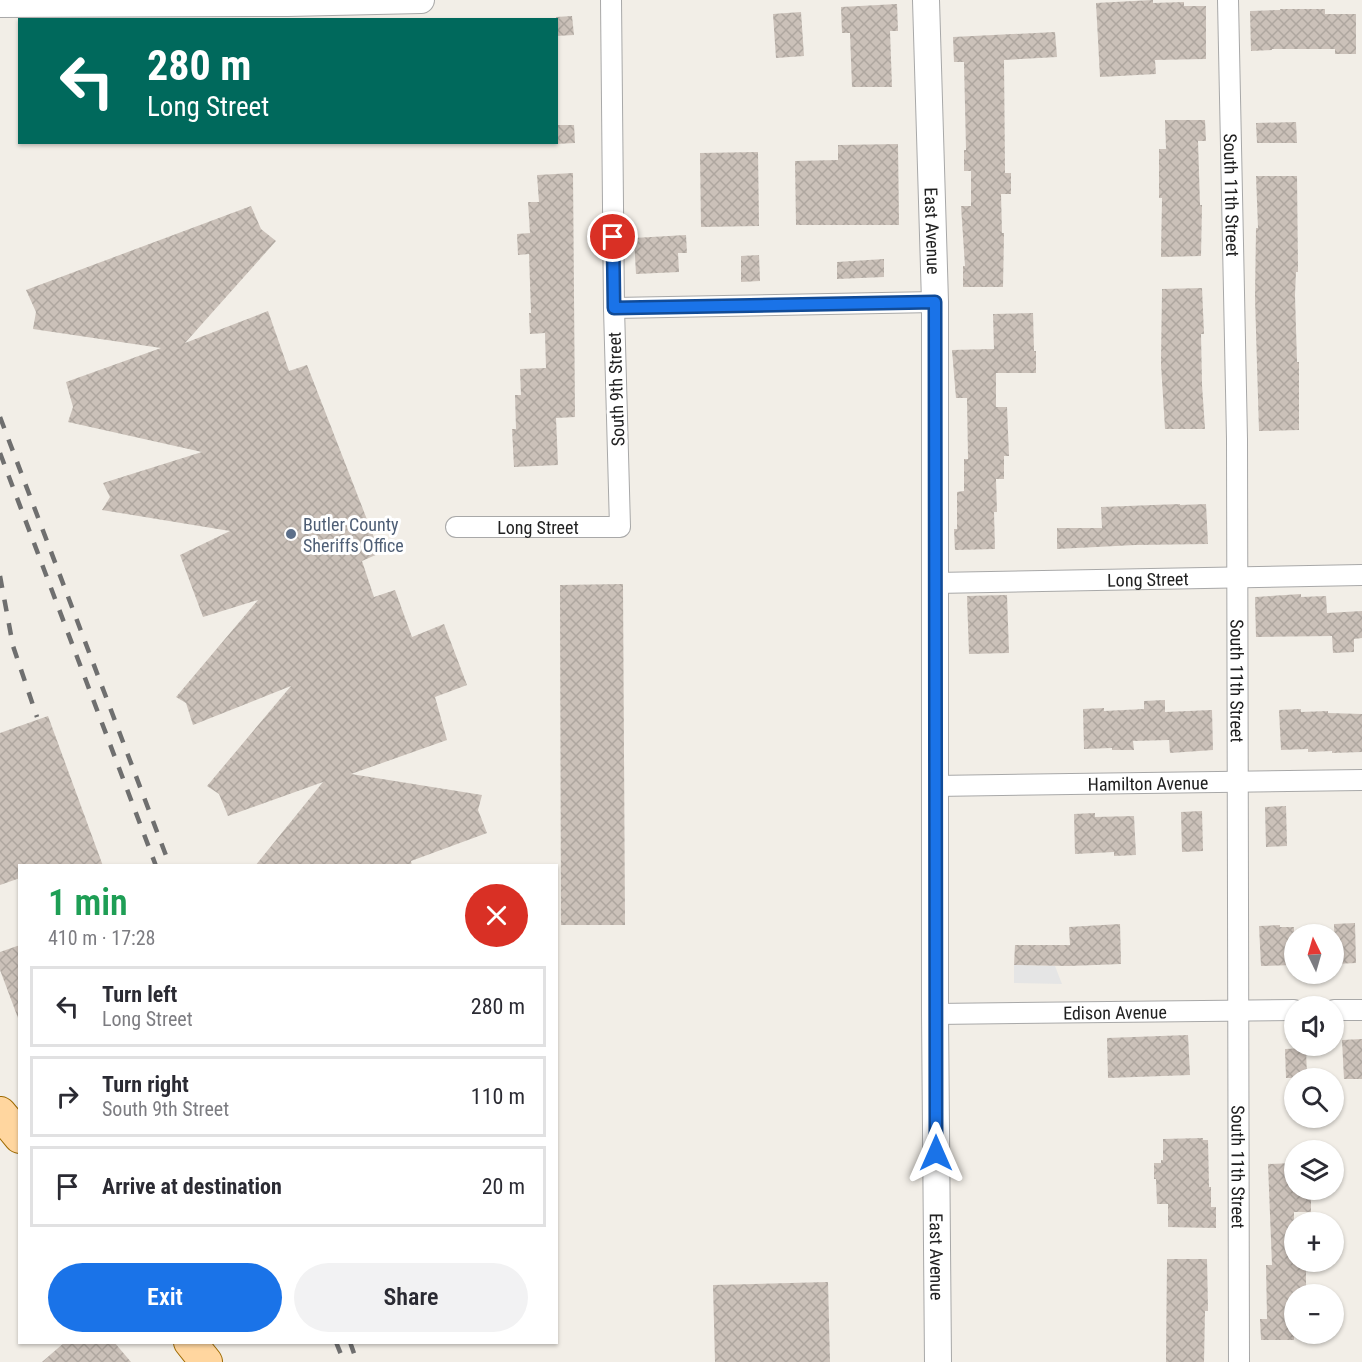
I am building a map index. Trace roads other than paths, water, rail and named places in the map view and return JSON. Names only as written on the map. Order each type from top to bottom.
[{"type":"main road","points":[[192,1344],[206,1362]]},
{"type":"street","points":[[0,4],[421,0]]},
{"type":"street","name":"South 9th Street","points":[[611,0],[614,308],[620,527]]},
{"type":"street","name":"East Avenue","points":[[926,0],[935,302],[935,1014],[938,1362]]},
{"type":"street","name":"South 11th Street","points":[[1228,0],[1237,427],[1239,1362]]},
{"type":"street","points":[[614,308],[935,302]]},
{"type":"street","name":"Long Street","points":[[456,527],[620,527]]},
{"type":"street","name":"Long Street","points":[[935,583],[1362,575]]},
{"type":"street","name":"Hamilton Avenue","points":[[935,786],[1362,780]]},
{"type":"street","name":"Edison Avenue","points":[[935,1014],[1284,1010]]},
{"type":"street","points":[[1344,1010],[1362,1010]]},
{"type":"railway","points":[[0,417],[169,864]]},
{"type":"railway","points":[[0,453],[155,864]]},
{"type":"railway","points":[[0,576],[13,646],[37,717]]},
{"type":"railway","points":[[337,1344],[344,1362]]},
{"type":"railway","points":[[351,1344],[357,1362]]},
{"type":"place","name":"Butler County Sheriffs Office","points":[[291,534]]}]
